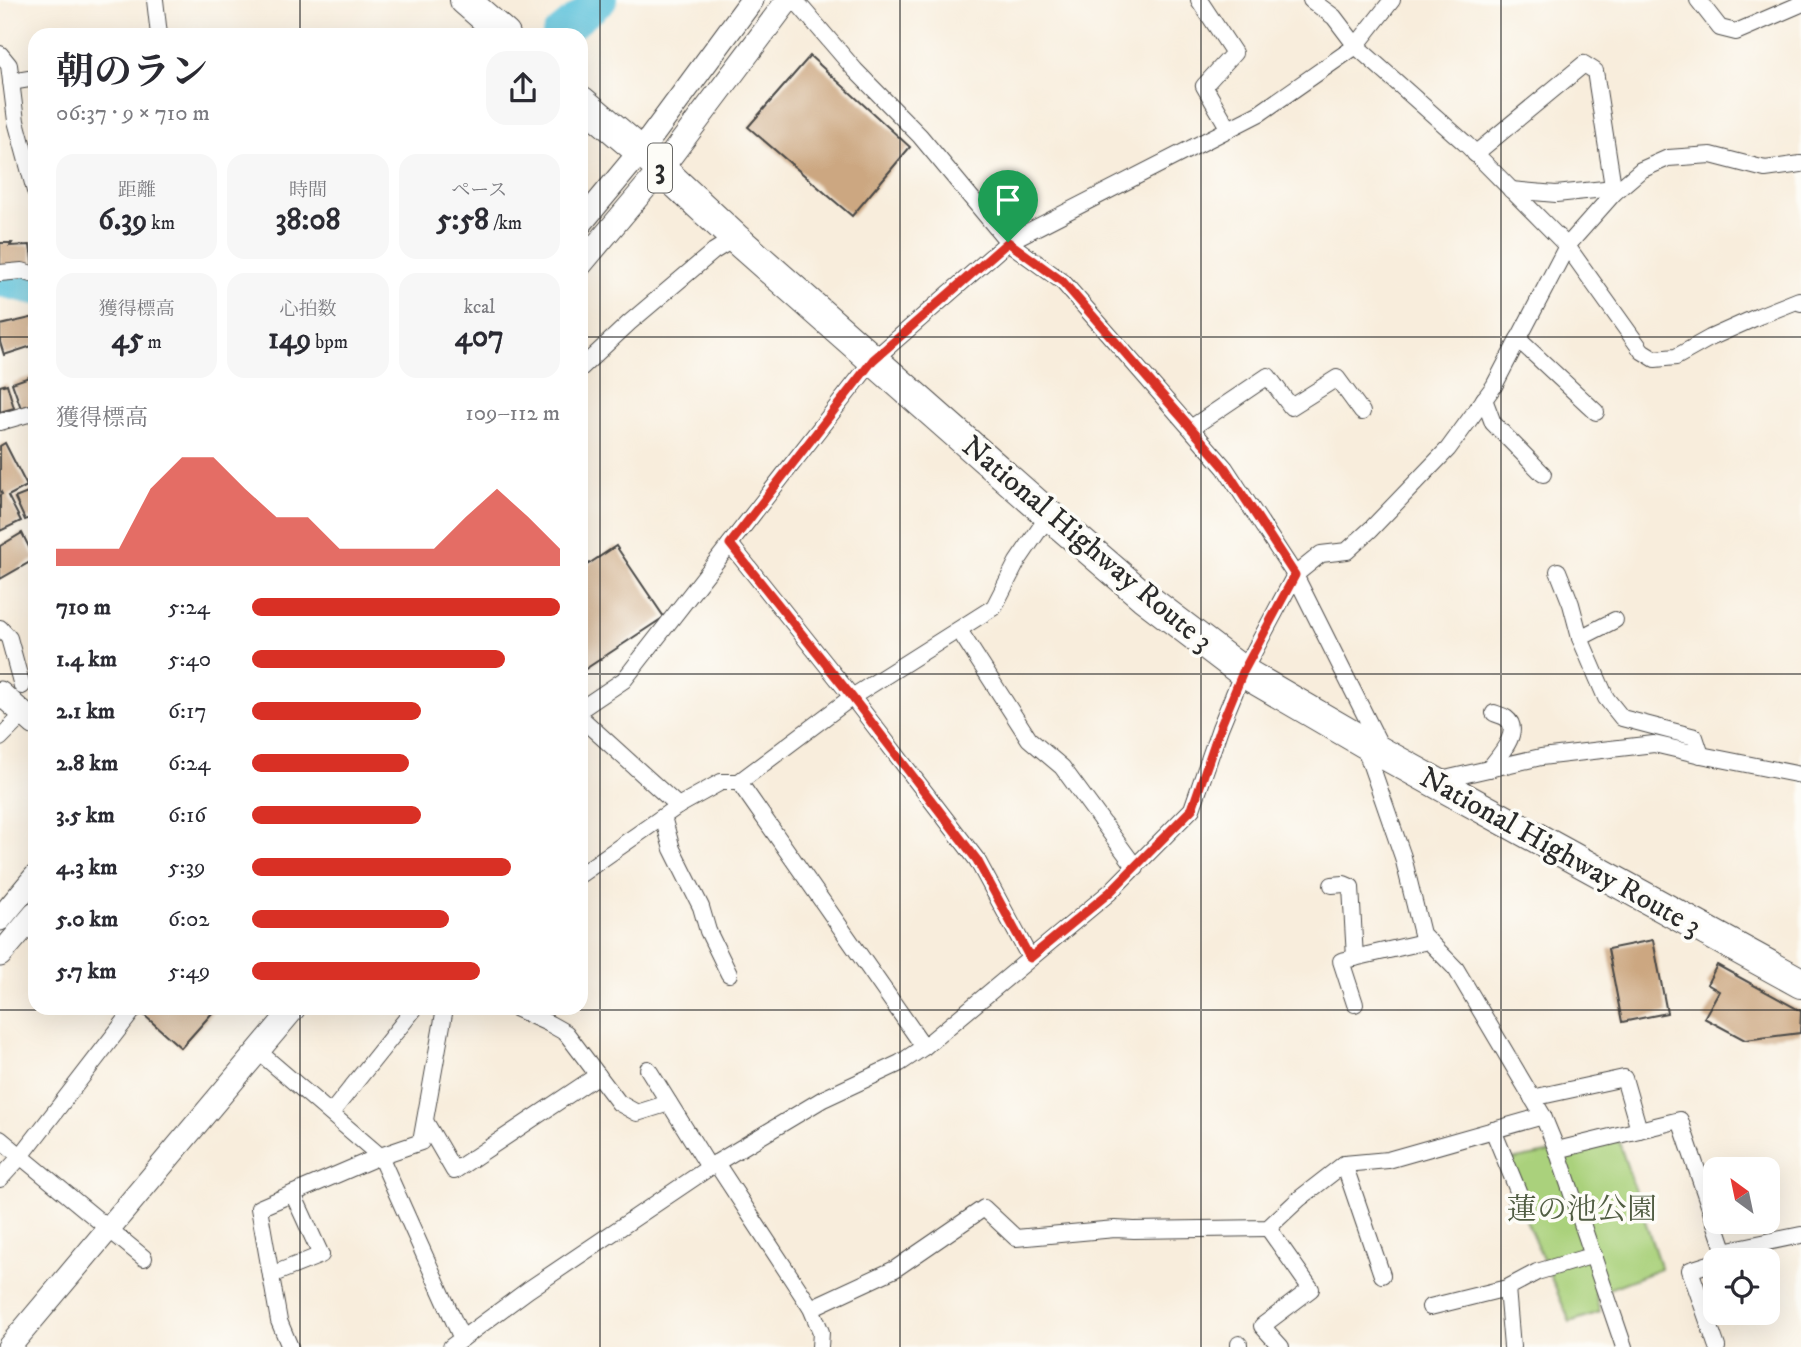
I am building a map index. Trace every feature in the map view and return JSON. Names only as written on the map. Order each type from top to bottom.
[{"type":"highway","points":[[465,0],[496,28]]},
{"type":"highway","name":"National Highway Route 3","points":[[588,107],[1049,515],[1143,596],[1243,672],[1434,782],[1801,983]]},
{"type":"street","points":[[155,0],[158,28]]},
{"type":"street","points":[[588,253],[752,0]]},
{"type":"street","points":[[588,217],[650,160],[788,0]]},
{"type":"street","points":[[795,0],[855,70],[920,136],[1008,242],[1063,282],[1191,428],[1225,468],[1295,575],[1374,748],[1422,934],[1455,969],[1542,1116],[1558,1150],[1625,1347]]},
{"type":"street","points":[[1199,0],[1234,53],[1204,86],[1229,129]]},
{"type":"street","points":[[1311,0],[1334,17],[1356,46],[1475,154],[1567,246],[1642,351],[1655,359],[1676,357],[1759,316],[1799,300],[1801,303]]},
{"type":"street","points":[[588,704],[624,680],[873,360],[1008,242],[1260,113],[1356,46],[1392,0]]},
{"type":"street","points":[[1698,0],[1720,28],[1736,32],[1801,4]]},
{"type":"street","points":[[0,54],[9,65],[16,121],[28,165]]},
{"type":"street","points":[[1475,154],[1584,64],[1595,71],[1614,190]]},
{"type":"street","points":[[11,82],[28,79]]},
{"type":"street","points":[[259,1052],[380,1156],[456,1343],[528,1290],[712,1165],[823,1099],[900,1063],[924,1047],[1136,868],[1192,809],[1243,672],[1295,575],[1321,554],[1347,551],[1448,449],[1494,386],[1567,246],[1614,190],[1641,170],[1668,158],[1711,155],[1765,169],[1801,164]]},
{"type":"street","points":[[1511,190],[1556,194],[1614,190]]},
{"type":"street","points":[[588,361],[714,251],[735,238]]},
{"type":"street","points":[[0,273],[28,273]]},
{"type":"street","points":[[1518,339],[1596,412]]},
{"type":"street","points":[[1191,428],[1268,376],[1291,407],[1337,378],[1362,412]]},
{"type":"street","points":[[1484,399],[1493,423],[1544,474]]},
{"type":"street","points":[[0,422],[28,414]]},
{"type":"street","points":[[588,869],[678,806],[721,782],[739,782],[852,697],[994,607],[1017,562],[1049,515]]},
{"type":"street","points":[[730,544],[977,860],[1030,958]]},
{"type":"street","points":[[1558,571],[1580,638],[1606,698],[1622,718],[1695,737],[1701,755]]},
{"type":"street","points":[[1580,638],[1615,620]]},
{"type":"street","points":[[0,628],[9,638],[21,700],[0,738]]},
{"type":"street","points":[[959,630],[1029,739],[1062,767],[1136,868]]},
{"type":"street","points":[[1489,769],[1509,741],[1511,727],[1506,718],[1494,713]]},
{"type":"street","points":[[588,724],[678,806]]},
{"type":"street","points":[[1434,782],[1541,757],[1654,744],[1801,775]]},
{"type":"street","points":[[739,782],[924,1047]]},
{"type":"street","points":[[663,817],[672,849],[701,907],[708,931],[729,974]]},
{"type":"street","points":[[1332,884],[1351,887],[1355,958]]},
{"type":"street","points":[[0,919],[28,885]]},
{"type":"street","points":[[0,956],[28,922]]},
{"type":"street","points":[[1354,1004],[1341,961],[1428,941]]},
{"type":"street","points":[[0,1179],[21,1156],[130,1015]]},
{"type":"street","points":[[9,1347],[288,1015]]},
{"type":"street","points":[[331,1113],[409,1015]]},
{"type":"street","points":[[290,1347],[279,1321],[259,1208],[380,1156],[421,1142],[444,1015]]},
{"type":"street","points":[[531,1015],[566,1033],[619,1103],[637,1113],[669,1103]]},
{"type":"street","points":[[648,1069],[811,1308],[821,1332],[820,1347]]},
{"type":"street","points":[[425,1121],[454,1171],[598,1075]]},
{"type":"street","points":[[1532,1097],[1624,1078],[1639,1130]]},
{"type":"street","points":[[811,1308],[895,1269],[985,1208],[1016,1238],[1115,1229],[1268,1228],[1299,1199],[1344,1164],[1388,1160],[1542,1116]]},
{"type":"street","points":[[1558,1150],[1680,1119],[1717,1248]]},
{"type":"street","points":[[1493,1130],[1518,1191],[1516,1206]]},
{"type":"street","points":[[0,1139],[144,1258]]},
{"type":"street","points":[[1344,1164],[1382,1275]]},
{"type":"street","points":[[271,1275],[321,1255],[293,1194]]},
{"type":"street","points":[[1268,1228],[1311,1289],[1262,1326],[1281,1347]]},
{"type":"street","points":[[1755,1248],[1801,1235]]},
{"type":"street","points":[[1430,1307],[1507,1288],[1537,1272],[1594,1255]]},
{"type":"street","points":[[1703,1265],[1690,1270],[1703,1307]]},
{"type":"street","points":[[1507,1288],[1512,1347]]},
{"type":"street","points":[[1709,1325],[1717,1347]]},
{"type":"green space","name":"蓮の池公園","points":[[1618,1139],[1661,1269],[1595,1294],[1600,1312],[1570,1322],[1501,1162]]},
{"type":"building","points":[[810,56],[910,147],[852,216],[748,127]]},
{"type":"building","points":[[0,243],[12,243],[10,246],[28,245],[28,268],[0,265]]},
{"type":"building","points":[[28,319],[28,347],[4,355],[0,342],[0,325]]},
{"type":"building","points":[[28,377],[28,406],[21,408],[12,383]]},
{"type":"building","points":[[7,384],[14,408],[0,412],[0,386]]},
{"type":"building","points":[[5,443],[27,486],[8,496],[21,521],[0,531],[0,446]]},
{"type":"building","points":[[28,493],[28,519],[25,520],[15,498]]},
{"type":"building","points":[[22,533],[28,545],[28,563],[0,579],[0,546]]},
{"type":"building","points":[[616,546],[664,617],[588,667],[588,564]]},
{"type":"building","points":[[1653,940],[1667,1013],[1622,1022],[1608,949]]},
{"type":"building","points":[[1717,965],[1801,1011],[1800,1033],[1745,1040],[1704,1018],[1719,991],[1707,984]]},
{"type":"building","points":[[144,1015],[210,1015],[181,1048]]},
{"type":"waterway","points":[[567,28],[601,0]]},
{"type":"waterway","points":[[0,281],[28,287]]},
{"type":"route","points":[[1008,242],[1063,282],[1191,428],[1225,468],[1295,575],[1243,672],[1192,809],[1110,892],[1030,958],[977,860],[730,544],[873,360],[1008,242]]}]
